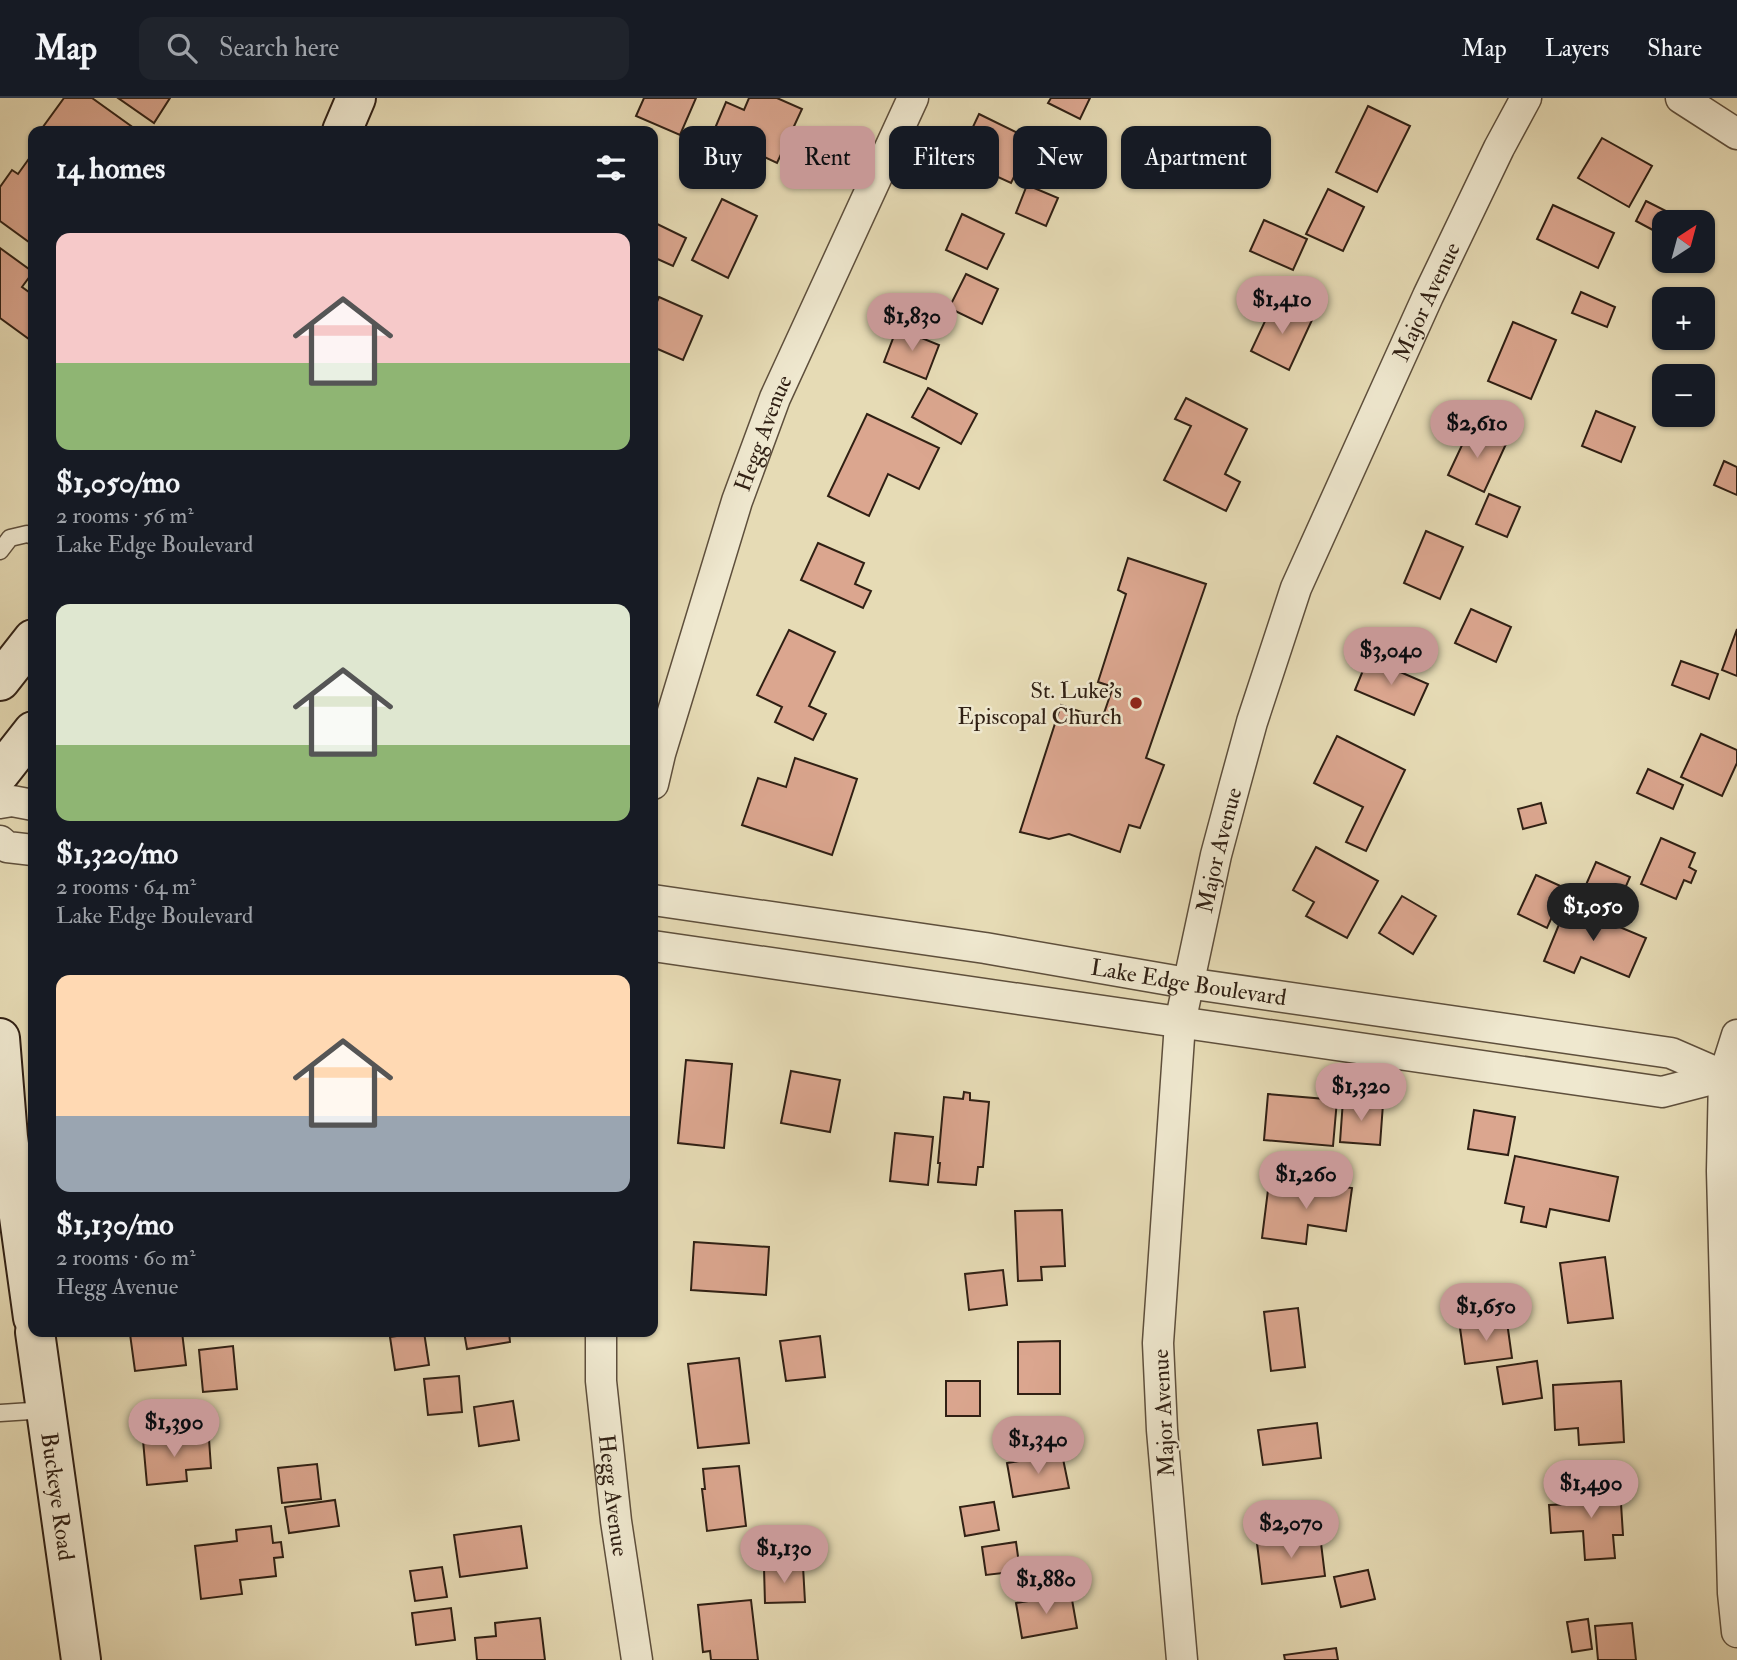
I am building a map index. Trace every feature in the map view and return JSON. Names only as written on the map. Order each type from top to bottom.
[{"type":"street","points":[[344,126],[356,98]]},
{"type":"street","name":"Hegg Avenue","points":[[658,763],[737,502],[775,398],[913,98]]},
{"type":"street","name":"Major Avenue","points":[[1182,1660],[1162,1430],[1158,1343],[1180,1023],[1187,983],[1219,843],[1252,722],[1296,587],[1428,296],[1526,98]]},
{"type":"street","points":[[1681,98],[1737,134]]},
{"type":"street","points":[[0,681],[28,645]]},
{"type":"street","points":[[0,773],[28,737]]},
{"type":"street","points":[[0,803],[12,801],[28,804]]},
{"type":"street","points":[[0,841],[7,847],[28,849]]},
{"type":"street","name":"Lake Edge Boulevard","points":[[658,901],[985,948],[1187,983],[1671,1053],[1730,1077]]},
{"type":"street","name":"Lake Edge Boulevard","points":[[658,947],[1662,1092],[1730,1077]]},
{"type":"street","points":[[1737,1035],[1730,1077],[1723,1212],[1733,1593],[1737,1632]]},
{"type":"street","points":[[0,1038],[8,1137],[28,1282]]},
{"type":"street","name":"Buckeye Road","points":[[36,1337],[81,1660]]},
{"type":"street","name":"Hegg Avenue","points":[[601,1337],[601,1381],[616,1521],[637,1660]]},
{"type":"lane","points":[[0,551],[10,538],[28,534]]},
{"type":"lane","points":[[0,1413],[46,1410]]},
{"type":"building","points":[[64,98],[92,98],[131,126],[44,126]]},
{"type":"building","points":[[118,98],[170,98],[154,123]]},
{"type":"building","points":[[644,98],[696,98],[684,126],[679,126],[679,135],[636,116]]},
{"type":"building","points":[[749,98],[777,98],[802,109],[794,126],[780,126],[780,157],[777,163],[766,158],[766,126],[716,126],[726,102],[744,110]]},
{"type":"building","points":[[1051,98],[1090,98],[1080,119],[1048,103]]},
{"type":"building","points":[[1368,106],[1410,126],[1377,192],[1336,172]]},
{"type":"building","points":[[979,114],[1013,131],[1011,183],[999,178],[999,126],[973,126]]},
{"type":"building","points":[[1602,138],[1652,166],[1629,207],[1578,178]]},
{"type":"building","points":[[28,160],[28,241],[0,221],[0,187],[12,170],[18,174]]},
{"type":"building","points":[[1025,189],[1037,189],[1058,198],[1046,226],[1016,213]]},
{"type":"building","points":[[1328,189],[1364,207],[1343,251],[1306,234]]},
{"type":"building","points":[[722,199],[757,216],[728,278],[692,260]]},
{"type":"building","points":[[1646,201],[1664,210],[1652,210],[1652,230],[1636,221]]},
{"type":"building","points":[[1553,205],[1614,233],[1598,268],[1537,239]]},
{"type":"building","points":[[962,214],[1004,234],[987,269],[946,250]]},
{"type":"building","points":[[1264,220],[1307,239],[1293,270],[1250,251]]},
{"type":"building","points":[[658,224],[686,238],[673,266],[658,259]]},
{"type":"building","points":[[0,248],[28,268],[28,279],[22,287],[28,291],[28,338],[0,318]]},
{"type":"building","points":[[966,274],[998,289],[982,324],[949,308]]},
{"type":"building","points":[[1581,292],[1615,307],[1607,327],[1572,313]]},
{"type":"building","points":[[659,297],[702,316],[683,360],[658,349]]},
{"type":"building","points":[[1274,302],[1312,320],[1289,370],[1251,351]]},
{"type":"building","points":[[1513,322],[1556,340],[1531,399],[1488,381]]},
{"type":"building","points":[[897,328],[939,345],[926,379],[884,362]]},
{"type":"building","points":[[928,388],[977,414],[961,444],[912,417]]},
{"type":"building","points":[[1186,398],[1247,429],[1225,474],[1240,482],[1226,511],[1164,480],[1191,426],[1175,419]]},
{"type":"building","points":[[1596,411],[1635,427],[1621,462],[1582,446]]},
{"type":"building","points":[[867,414],[939,448],[919,489],[888,474],[869,516],[828,496]]},
{"type":"building","points":[[1470,428],[1506,444],[1484,492],[1448,475]]},
{"type":"building","points":[[1724,461],[1737,467],[1737,495],[1714,485]]},
{"type":"building","points":[[1489,494],[1520,507],[1507,537],[1476,524]]},
{"type":"building","points":[[1426,531],[1463,547],[1440,599],[1404,583]]},
{"type":"building","points":[[818,543],[864,563],[855,584],[871,591],[863,608],[801,580]]},
{"type":"building","name":"St. Luke's Episcopal Church","points":[[1128,558],[1206,584],[1146,758],[1164,765],[1140,828],[1129,825],[1120,852],[1069,834],[1049,839],[1020,832],[1061,705],[1102,719],[1113,687],[1098,682],[1126,594],[1118,590]]},
{"type":"building","points":[[1471,609],[1511,627],[1496,662],[1455,643]]},
{"type":"building","points":[[1737,629],[1737,676],[1722,670]]},
{"type":"building","points":[[789,630],[835,652],[809,706],[826,714],[813,740],[775,722],[782,707],[757,695]]},
{"type":"building","points":[[1368,658],[1428,684],[1414,715],[1355,690]]},
{"type":"building","points":[[1681,661],[1718,674],[1709,699],[1672,685]]},
{"type":"building","points":[[1701,734],[1737,750],[1737,763],[1722,796],[1681,777]]},
{"type":"building","points":[[1337,736],[1405,770],[1366,851],[1346,842],[1363,807],[1314,783]]},
{"type":"building","points":[[795,758],[857,779],[832,855],[742,825],[758,778],[786,787]]},
{"type":"building","points":[[1648,769],[1683,785],[1673,809],[1637,793]]},
{"type":"building","points":[[1541,803],[1546,823],[1523,829],[1518,809]]},
{"type":"building","points":[[1661,838],[1695,853],[1689,867],[1696,871],[1691,883],[1684,880],[1676,899],[1641,884]]},
{"type":"building","points":[[1316,847],[1378,881],[1347,938],[1306,916],[1314,902],[1293,890]]},
{"type":"building","points":[[1596,862],[1630,877],[1619,902],[1585,887]]},
{"type":"building","points":[[1536,875],[1565,888],[1547,928],[1518,914]]},
{"type":"building","points":[[1402,896],[1436,916],[1413,954],[1379,933]]},
{"type":"building","points":[[1567,905],[1646,938],[1629,977],[1581,957],[1574,973],[1544,961]]},
{"type":"building","points":[[686,1060],[732,1064],[724,1148],[678,1143]]},
{"type":"building","points":[[791,1071],[840,1080],[830,1132],[781,1123]]},
{"type":"building","points":[[964,1092],[970,1093],[970,1100],[989,1102],[983,1167],[978,1167],[976,1185],[938,1182],[944,1097],[963,1099]]},
{"type":"building","points":[[1268,1094],[1337,1100],[1333,1146],[1264,1140]]},
{"type":"building","points":[[1343,1100],[1383,1104],[1380,1145],[1340,1142]]},
{"type":"building","points":[[1474,1110],[1515,1117],[1508,1155],[1468,1149]]},
{"type":"building","points":[[895,1133],[933,1137],[928,1185],[890,1181]]},
{"type":"building","points":[[1515,1156],[1618,1177],[1609,1221],[1550,1209],[1546,1227],[1521,1222],[1524,1207],[1505,1203]]},
{"type":"building","points":[[1300,1181],[1352,1188],[1346,1231],[1308,1225],[1306,1244],[1262,1238],[1268,1190],[1298,1194]]},
{"type":"building","points":[[1062,1210],[1065,1266],[1041,1267],[1042,1280],[1018,1281],[1015,1211]]},
{"type":"building","points":[[694,1242],[769,1247],[766,1295],[691,1290]]},
{"type":"building","points":[[1605,1257],[1613,1318],[1568,1323],[1560,1263]]},
{"type":"building","points":[[1003,1270],[1007,1305],[969,1310],[965,1274]]},
{"type":"building","points":[[1298,1308],[1305,1367],[1271,1371],[1264,1312]]},
{"type":"building","points":[[1507,1322],[1512,1358],[1465,1364],[1460,1328]]},
{"type":"building","points":[[820,1336],[825,1377],[786,1381],[780,1341]]},
{"type":"building","points":[[130,1337],[183,1337],[186,1365],[135,1371]]},
{"type":"building","points":[[390,1337],[425,1337],[429,1365],[395,1370]]},
{"type":"building","points":[[465,1337],[510,1337],[510,1342],[467,1349]]},
{"type":"building","points":[[1060,1341],[1060,1394],[1018,1394],[1018,1342]]},
{"type":"building","points":[[233,1346],[237,1389],[203,1392],[199,1350]]},
{"type":"building","points":[[739,1358],[749,1443],[698,1448],[688,1364]]},
{"type":"building","points":[[1537,1361],[1542,1398],[1503,1404],[1497,1367]]},
{"type":"building","points":[[459,1376],[462,1412],[428,1415],[424,1379]]},
{"type":"building","points":[[946,1381],[980,1381],[980,1416],[946,1416]]},
{"type":"building","points":[[1621,1381],[1624,1442],[1579,1445],[1578,1428],[1555,1430],[1553,1385]]},
{"type":"building","points":[[513,1401],[519,1440],[479,1446],[474,1407]]},
{"type":"building","points":[[1317,1423],[1321,1458],[1263,1465],[1258,1430]]},
{"type":"building","points":[[183,1437],[183,1441],[209,1439],[211,1468],[186,1470],[187,1481],[147,1485],[143,1440]]},
{"type":"building","points":[[1062,1454],[1069,1488],[1013,1497],[1007,1463]]},
{"type":"building","points":[[317,1464],[321,1499],[282,1503],[278,1468]]},
{"type":"building","points":[[739,1466],[746,1526],[707,1531],[702,1489],[705,1489],[703,1469]]},
{"type":"building","points":[[1620,1488],[1623,1535],[1613,1535],[1615,1558],[1585,1560],[1583,1531],[1551,1533],[1549,1505],[1572,1504],[1571,1491]]},
{"type":"building","points":[[335,1500],[339,1526],[289,1533],[285,1507]]},
{"type":"building","points":[[994,1502],[999,1530],[965,1536],[960,1507]]},
{"type":"building","points":[[271,1526],[273,1543],[281,1542],[283,1557],[274,1558],[276,1576],[240,1580],[242,1594],[201,1599],[195,1546],[237,1541],[236,1530]]},
{"type":"building","points":[[521,1526],[527,1568],[460,1577],[454,1535]]},
{"type":"building","points":[[1320,1535],[1325,1576],[1262,1584],[1257,1543]]},
{"type":"building","points":[[1016,1542],[1020,1571],[986,1575],[982,1547]]},
{"type":"building","points":[[803,1566],[805,1602],[765,1603],[764,1568]]},
{"type":"building","points":[[442,1567],[447,1597],[415,1601],[410,1571]]},
{"type":"building","points":[[1368,1570],[1375,1599],[1341,1607],[1334,1577]]},
{"type":"building","points":[[1071,1594],[1077,1628],[1022,1638],[1016,1603]]},
{"type":"building","points":[[751,1600],[758,1660],[711,1660],[710,1651],[703,1652],[698,1605]]},
{"type":"building","points":[[451,1608],[455,1640],[416,1645],[412,1613]]},
{"type":"building","points":[[540,1618],[545,1660],[477,1660],[475,1638],[496,1636],[495,1623]]},
{"type":"building","points":[[1588,1619],[1592,1649],[1572,1652],[1567,1622]]},
{"type":"building","points":[[1632,1623],[1636,1660],[1598,1660],[1595,1626]]},
{"type":"building","points":[[1336,1648],[1338,1660],[1285,1660],[1284,1655]]},
{"type":"place","name":"St. Luke's Episcopal Church","points":[[1136,703]]}]
